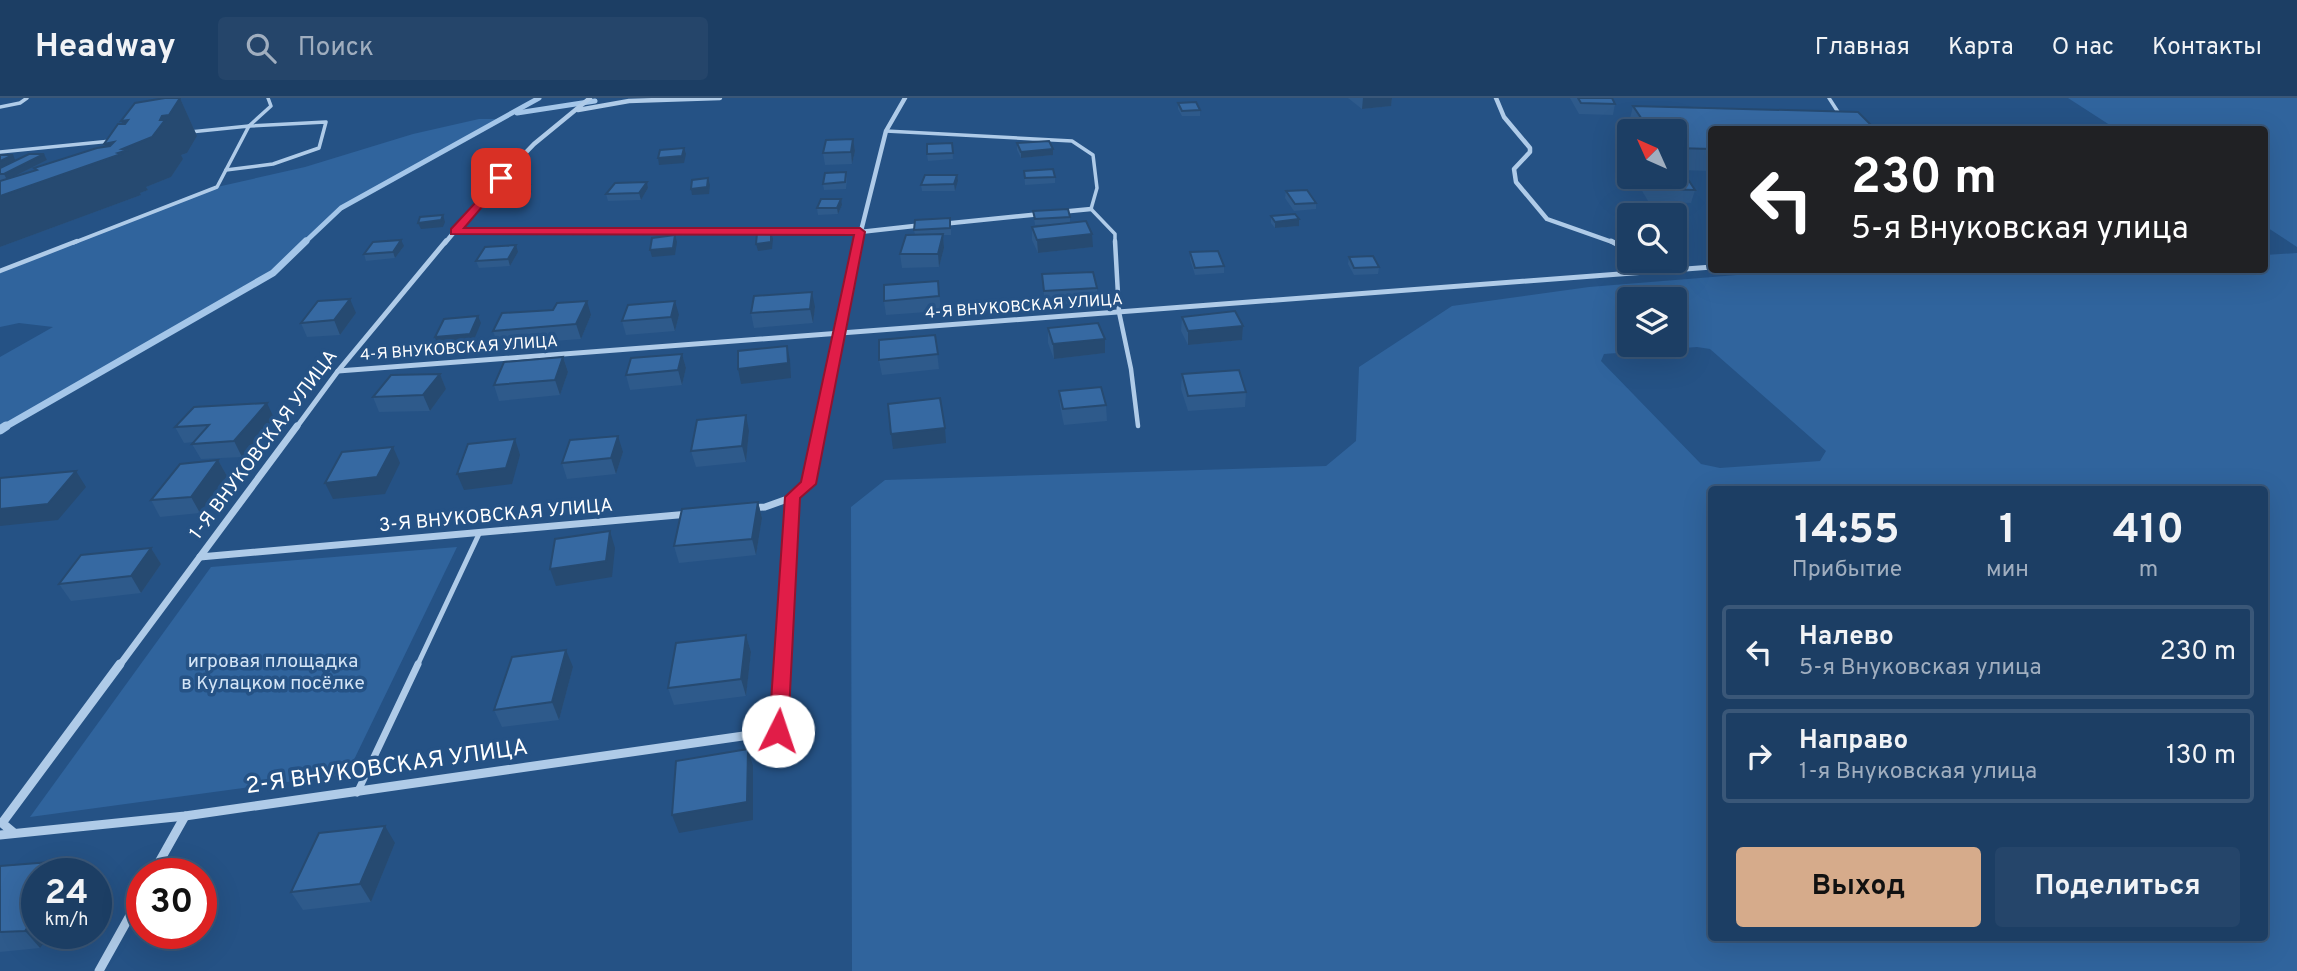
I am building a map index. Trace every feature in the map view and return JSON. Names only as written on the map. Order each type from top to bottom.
[{"type":"street","name":"1-Я ВНУКОВСКАЯ УЛИЦА","points":[[14,833],[2,823],[338,371],[485,194],[534,144],[590,98]]},
{"type":"street","points":[[576,110],[629,101],[720,98]]},
{"type":"street","points":[[738,509],[765,507],[793,497],[808,484],[860,232],[886,131],[905,98]]},
{"type":"street","points":[[1496,98],[1504,117],[1530,148],[1530,152],[1514,169],[1516,182],[1547,219],[1617,245]]},
{"type":"street","points":[[455,232],[860,232],[1091,209]]},
{"type":"street","name":"4-Я ВНУКОВСКАЯ УЛИЦА","points":[[1687,269],[1708,267]]},
{"type":"street","name":"4-Я ВНУКОВСКАЯ УЛИЦА","points":[[338,371],[1640,273]]},
{"type":"street","name":"2-Я ВНУКОВСКАЯ УЛИЦА","points":[[0,835],[185,816],[358,793],[778,731],[793,497]]},
{"type":"street","name":"3-Я ВНУКОВСКАЯ УЛИЦА","points":[[200,557],[697,513]]},
{"type":"street","points":[[161,858],[185,816]]},
{"type":"street","points":[[99,971],[126,923]]},
{"type":"lane","points":[[0,107],[20,103],[27,98]]},
{"type":"lane","points":[[0,271],[217,187],[249,126],[271,106],[271,100],[268,98]]},
{"type":"lane","points":[[1829,98],[1838,112],[1847,116]]},
{"type":"lane","points":[[186,133],[326,122],[319,148],[273,164],[226,170]]},
{"type":"lane","points":[[886,131],[1072,141],[1093,155],[1097,188],[1091,209],[1115,234],[1119,312],[1131,369],[1138,426]]},
{"type":"lane","points":[[0,152],[120,140],[112,150]]},
{"type":"lane","points":[[32,157],[52,146]]},
{"type":"lane","points":[[358,793],[479,534]]},
{"type":"green space","points":[[2068,98],[2297,98],[2297,247],[2268,228],[2268,126],[2111,126]]},
{"type":"green space","points":[[479,119],[498,119],[341,208],[273,273],[0,430],[0,357],[53,327],[19,323],[0,327],[0,271],[217,187],[305,167],[413,134]]},
{"type":"green space","points":[[2297,253],[2297,971],[852,971],[851,507],[885,480],[1326,466],[1356,441],[1359,367],[1452,306],[1589,287],[1761,273],[2268,273],[2268,255]],"holes":[[[1617,287],[1687,287],[1687,348],[1710,349],[1826,451],[1820,461],[1720,468],[1701,464],[1601,361],[1604,354],[1617,353]]]},
{"type":"green space","name":"игровая площадка в Кулацком посёлке","points":[[457,547],[347,774],[30,817],[211,567]]},
{"type":"building","points":[[180,98],[169,115],[162,116],[160,120],[165,120],[152,137],[122,149],[128,150],[118,153],[121,154],[0,196],[0,181],[110,146],[114,142],[104,144],[118,124],[125,124],[128,120],[121,121],[135,103]]},
{"type":"building","points":[[1578,98],[1612,98],[1615,104],[1581,103]]},
{"type":"building","points":[[1196,102],[1200,110],[1182,111],[1178,103]]},
{"type":"building","points":[[1633,106],[1858,112],[1872,126],[1708,126],[1708,149],[1687,148],[1687,119],[1642,119]]},
{"type":"building","points":[[853,139],[851,152],[823,153],[826,140]]},
{"type":"building","points":[[1049,141],[1053,149],[1021,152],[1017,143]]},
{"type":"building","points":[[952,143],[953,153],[927,154],[927,144]]},
{"type":"building","points":[[684,148],[682,156],[658,158],[660,150]]},
{"type":"building","points":[[29,154],[44,154],[0,174],[0,168]]},
{"type":"building","points":[[0,155],[13,155],[0,161]]},
{"type":"building","points":[[1053,169],[1055,177],[1025,178],[1024,171]]},
{"type":"building","points":[[846,172],[845,182],[823,184],[825,173]]},
{"type":"building","points":[[925,175],[957,175],[954,184],[921,185]]},
{"type":"building","points":[[708,178],[707,187],[691,189],[692,180]]},
{"type":"building","points":[[1687,178],[1695,190],[1651,189],[1687,189]]},
{"type":"building","points":[[647,182],[639,193],[606,194],[615,183]]},
{"type":"building","points":[[530,185],[522,197],[498,199],[506,186]]},
{"type":"building","points":[[1307,190],[1316,203],[1295,204],[1286,191]]},
{"type":"building","points":[[821,199],[841,199],[837,208],[817,208]]},
{"type":"building","points":[[1068,209],[1070,217],[1035,219],[1033,211]]},
{"type":"building","points":[[1295,214],[1299,219],[1275,222],[1271,216]]},
{"type":"building","points":[[443,215],[441,220],[418,223],[420,217]]},
{"type":"building","points":[[950,218],[950,228],[914,230],[915,220]]},
{"type":"building","points":[[1086,221],[1092,234],[1037,240],[1032,227]]},
{"type":"building","points":[[771,232],[771,242],[756,244],[757,233]]},
{"type":"building","points":[[943,234],[938,254],[900,254],[906,235]]},
{"type":"building","points":[[675,235],[673,248],[650,250],[652,238]]},
{"type":"building","points":[[401,240],[393,252],[364,254],[373,242]]},
{"type":"building","points":[[516,245],[508,259],[476,261],[485,247]]},
{"type":"building","points":[[1218,251],[1224,266],[1195,268],[1190,252]]},
{"type":"building","points":[[1373,256],[1379,267],[1354,268],[1349,257]]},
{"type":"building","points":[[1093,272],[1097,288],[1044,291],[1042,274]]},
{"type":"building","points":[[938,281],[939,296],[884,301],[884,285]]},
{"type":"building","points":[[812,292],[810,309],[751,313],[754,296]]},
{"type":"building","points":[[350,299],[334,320],[301,323],[318,301]]},
{"type":"building","points":[[587,301],[576,324],[493,331],[502,313],[553,310],[557,303]]},
{"type":"building","points":[[675,301],[671,317],[622,321],[628,305]]},
{"type":"building","points":[[1235,311],[1243,326],[1188,331],[1182,317]]},
{"type":"building","points":[[478,316],[470,334],[435,337],[444,319]]},
{"type":"building","points":[[1098,323],[1105,339],[1053,344],[1048,328]]},
{"type":"building","points":[[935,335],[938,354],[879,360],[879,340]]},
{"type":"building","points":[[787,346],[788,363],[738,369],[738,351]]},
{"type":"building","points":[[682,354],[678,370],[626,375],[631,358]]},
{"type":"building","points":[[563,357],[555,380],[494,385],[504,362]]},
{"type":"building","points":[[1239,370],[1246,392],[1188,396],[1182,374]]},
{"type":"building","points":[[440,374],[423,395],[373,397],[391,375]]},
{"type":"building","points":[[1101,387],[1106,405],[1063,409],[1059,391]]},
{"type":"building","points":[[940,398],[945,428],[891,434],[888,404]]},
{"type":"building","points":[[267,403],[234,441],[192,444],[209,425],[175,427],[194,407]]},
{"type":"building","points":[[746,415],[742,446],[691,451],[697,420]]},
{"type":"building","points":[[618,436],[611,458],[562,463],[570,440]]},
{"type":"building","points":[[515,439],[506,468],[457,474],[468,444]]},
{"type":"building","points":[[393,447],[377,477],[325,483],[342,452]]},
{"type":"building","points":[[218,460],[191,497],[151,500],[180,464]]},
{"type":"building","points":[[76,471],[48,504],[0,509],[0,478]]},
{"type":"building","points":[[758,502],[752,539],[674,546],[682,509]]},
{"type":"building","points":[[610,531],[606,561],[550,569],[555,539]]},
{"type":"building","points":[[151,548],[131,576],[59,584],[81,555]]},
{"type":"building","points":[[746,635],[741,679],[668,688],[676,643]]},
{"type":"building","points":[[566,650],[552,702],[494,710],[512,657]]},
{"type":"building","points":[[748,749],[747,802],[672,815],[676,761]]},
{"type":"building","points":[[385,826],[360,884],[291,892],[319,833]]},
{"type":"building","points":[[21,864],[21,931],[0,932],[0,866]]},
{"type":"waterway","points":[[304,243],[341,208],[539,98]]},
{"type":"waterway","points":[[517,113],[595,101]]},
{"type":"waterway","points":[[3,428],[273,273],[306,241]]},
{"type":"route","points":[[501,178],[455,232],[860,232],[808,484],[793,497],[778,731]]}]
